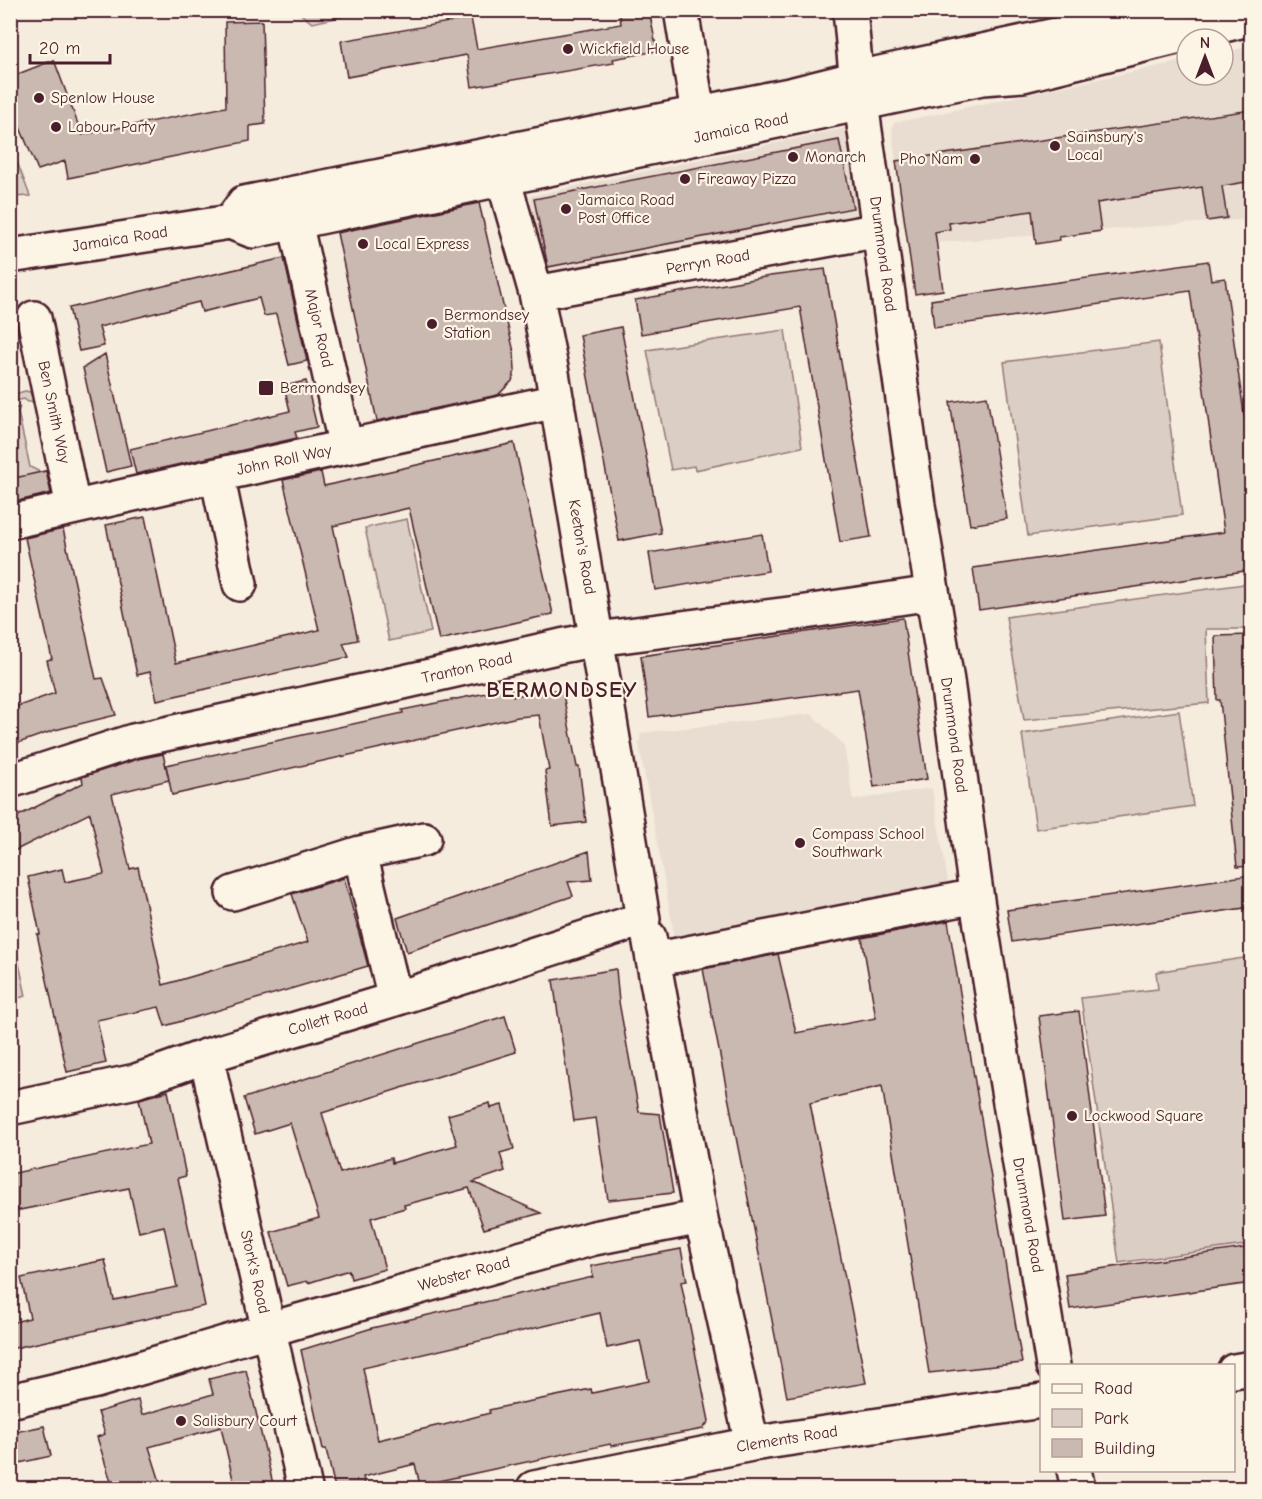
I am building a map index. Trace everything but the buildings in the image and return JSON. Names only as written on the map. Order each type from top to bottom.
[{"type":"street","points":[[681,10],[699,113]]},
{"type":"street","name":"Jamaica Road","points":[[10,256],[230,222],[252,231],[503,178],[862,90],[1090,19],[1172,10]]},
{"type":"street","name":"Jamaica Road","points":[[230,222],[244,203],[790,95],[1023,75],[1251,18]]},
{"type":"street","name":"Drummond Road","points":[[851,24],[855,63],[862,90],[890,308],[947,681],[976,896],[1053,1364]]},
{"type":"street","name":"Keeton's Road","points":[[503,178],[536,293],[557,401],[648,937],[702,1225]]},
{"type":"street","name":"Major Road","points":[[295,222],[343,434]]},
{"type":"street","name":"Perryn Road","points":[[536,293],[880,230]]},
{"type":"street","name":"Ben Smith Way","points":[[34,318],[73,507]]},
{"type":"street","name":"John Roll Way","points":[[10,522],[557,401]]},
{"type":"street","points":[[217,475],[240,584]]},
{"type":"street","name":"Tranton Road","points":[[10,781],[133,741],[597,639],[932,593]]},
{"type":"street","points":[[233,893],[360,854],[424,839]]},
{"type":"street","points":[[360,854],[395,999]]},
{"type":"street","name":"Collett Road","points":[[10,1108],[136,1081],[206,1056],[395,999],[648,937],[976,896]]},
{"type":"street","name":"Stork's Road","points":[[206,1056],[305,1488]]},
{"type":"street","name":"Webster Road","points":[[10,1401],[96,1381],[594,1238],[690,1220],[698,1220],[702,1225]]},
{"type":"street","points":[[702,1225],[752,1444]]},
{"type":"street","points":[[1235,1371],[1251,1368]]},
{"type":"street","name":"Clements Road","points":[[534,1488],[752,1444],[1040,1401]]},
{"type":"street","points":[[1074,1472],[1078,1488]]},
{"type":"shaded area","points":[[1243,48],[1252,53],[1251,219],[918,244],[915,226],[903,227],[892,129],[894,123],[1175,63],[1175,87],[1235,87],[1235,50]]},
{"type":"shaded area","points":[[846,128],[858,219],[544,276],[530,196]]},
{"type":"shaded area","name":"Compass School Southwark","points":[[811,714],[844,745],[853,800],[932,788],[949,887],[675,939],[639,744],[641,733]]},
{"type":"green space","points":[[297,11],[369,11],[312,23]]},
{"type":"green space","points":[[11,146],[30,196],[11,197]]},
{"type":"green space","points":[[785,330],[802,447],[695,470],[694,466],[671,470],[647,350]]},
{"type":"green space","points":[[1159,342],[1182,515],[1028,536],[1004,362]]},
{"type":"green space","points":[[30,392],[34,401],[28,402],[24,399],[11,402],[11,395]]},
{"type":"green space","points":[[20,407],[18,412],[30,467],[40,472],[50,470],[53,493],[11,503],[10,410]]},
{"type":"green space","points":[[407,519],[431,632],[389,641],[365,528]]},
{"type":"green space","points":[[1251,583],[1251,629],[1206,629],[1209,703],[1024,720],[1006,617]]},
{"type":"green space","points":[[1179,711],[1193,806],[1036,829],[1022,734]]},
{"type":"green space","points":[[11,926],[26,996],[10,1000]]},
{"type":"green space","points":[[1249,957],[1252,975],[1251,1244],[1119,1263],[1081,998],[1158,989],[1156,972]]},
{"type":"place","name":"Wickfield House","points":[[568,49]]},
{"type":"place","name":"Spenlow House","points":[[39,98]]},
{"type":"place","name":"Labour Party","points":[[56,127]]},
{"type":"place","name":"Sainsbury's Local","points":[[1055,146]]},
{"type":"place","name":"Monarch","points":[[793,157]]},
{"type":"place","name":"Pho Nam","points":[[975,159]]},
{"type":"place","name":"Fireaway Pizza","points":[[685,179]]},
{"type":"place","name":"Jamaica Road Post Office","points":[[566,209]]},
{"type":"place","name":"Local Express","points":[[363,244]]},
{"type":"place","name":"Bermondsey Station","points":[[432,324]]},
{"type":"place","name":"Bermondsey","points":[[266,388]]},
{"type":"place","name":"Compass School Southwark","points":[[800,843]]},
{"type":"place","name":"Lockwood Square","points":[[1072,1116]]},
{"type":"place","name":"Salisbury Court","points":[[181,1421]]},
{"type":"district","name":"BERMONDSEY","points":[[562,690]]}]
